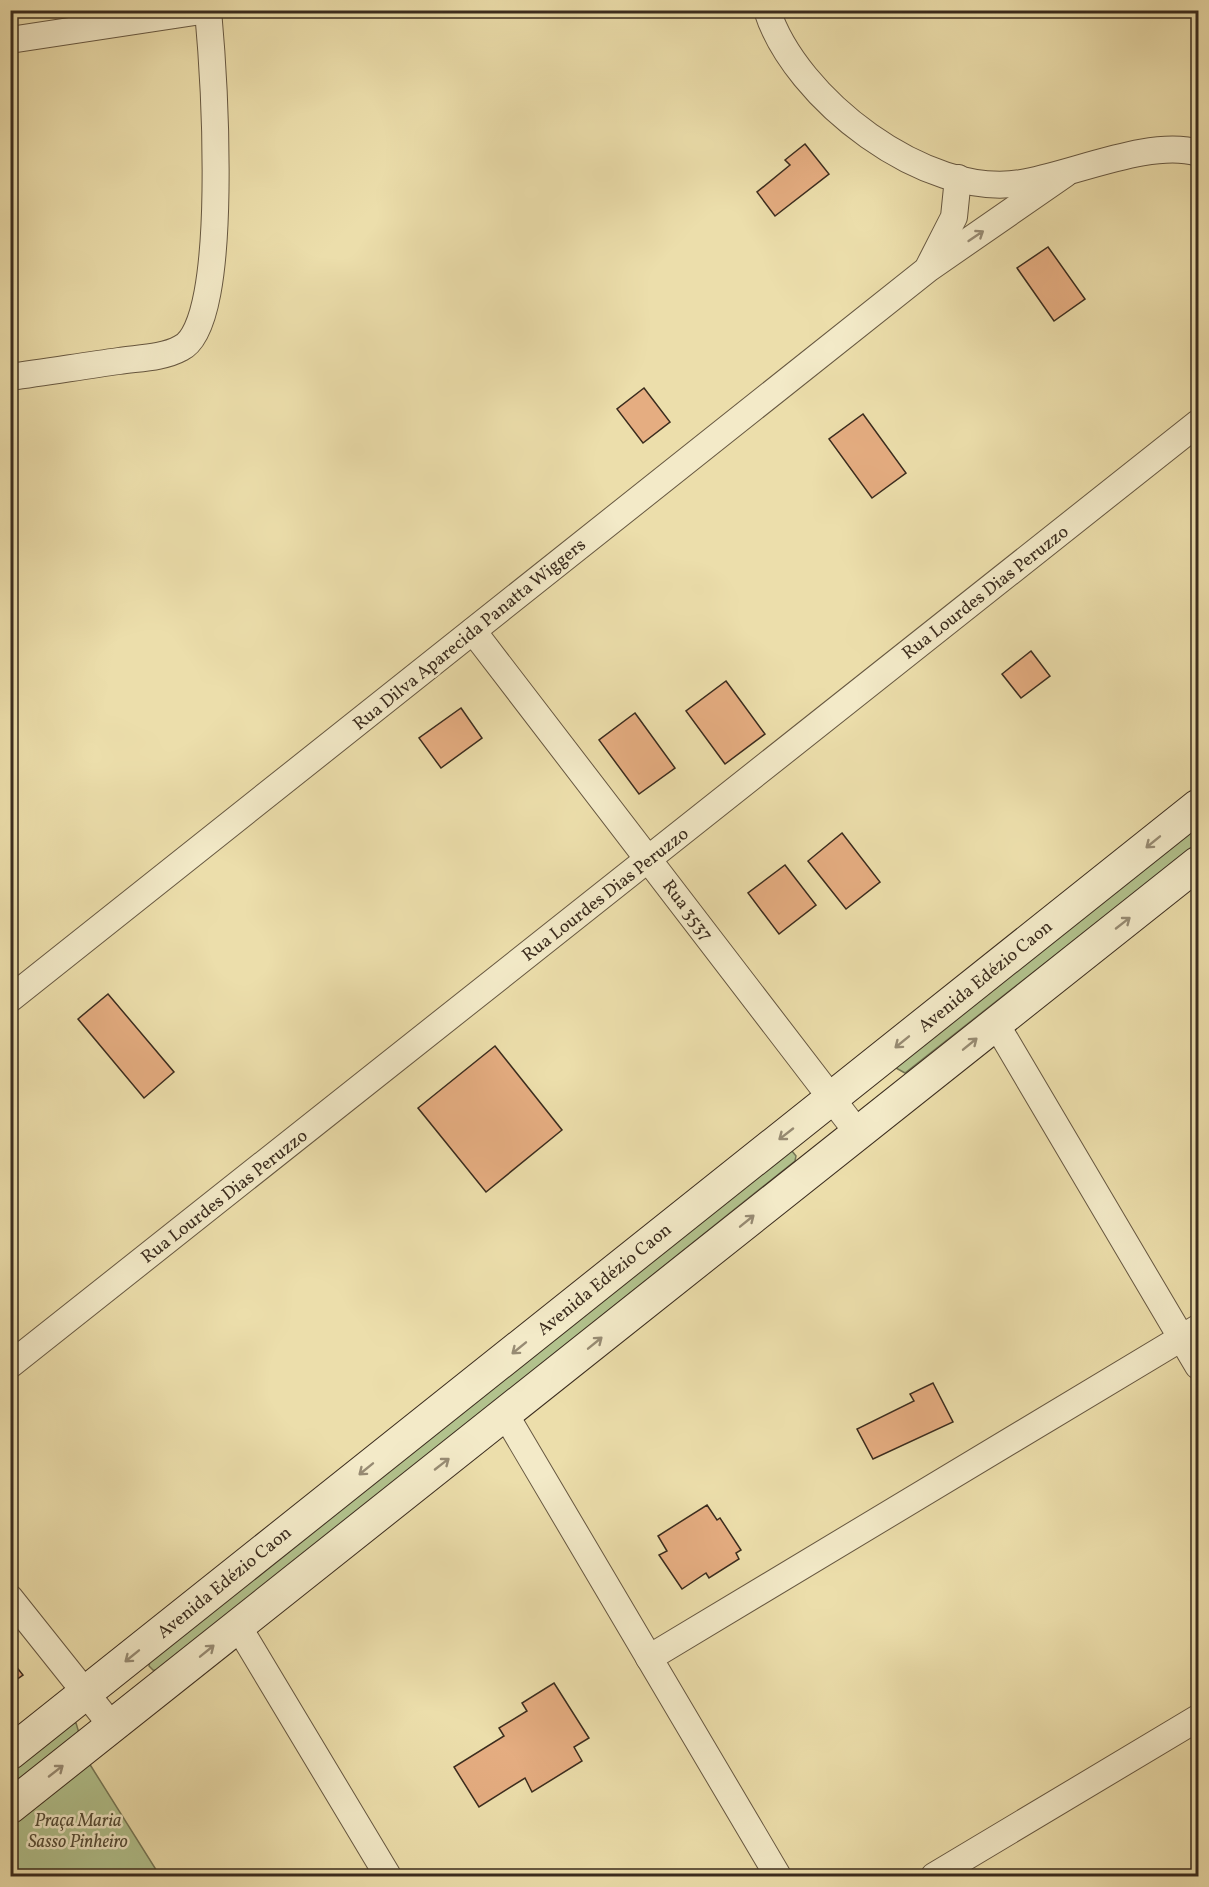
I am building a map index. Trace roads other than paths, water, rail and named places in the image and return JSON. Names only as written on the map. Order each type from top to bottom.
[{"type":"main road","name":"Avenida Edézio Caon","points":[[10,1753],[1198,806]]},
{"type":"main road","points":[[10,1807],[1198,862]]},
{"type":"street","points":[[10,40],[208,10],[213,68],[216,164],[206,307],[200,329],[183,348],[159,356],[10,377]]},
{"type":"street","points":[[767,10],[795,62],[832,107],[863,134],[910,161],[958,178],[983,184],[1019,184],[1065,174],[1154,149],[1189,150],[1198,153]]},
{"type":"street","name":"Rua Dilva Aparecida Panatta Wiggers","points":[[10,999],[928,269],[1065,174]]},
{"type":"street","name":"Rua Dilva Aparecida Panatta Wiggers","points":[[928,269],[954,217],[958,178]]},
{"type":"street","name":"Rua Lourdes Dias Peruzzo","points":[[10,1365],[1198,423]]},
{"type":"street","name":"Rua 3537","points":[[473,631],[858,1133]]},
{"type":"street","points":[[996,1024],[1190,1333],[1198,1366]]},
{"type":"street","points":[[649,1658],[1190,1333]]},
{"type":"street","points":[[505,1414],[778,1876]]},
{"type":"street","points":[[10,1598],[112,1726]]},
{"type":"street","points":[[238,1626],[388,1876]]},
{"type":"street","points":[[934,1876],[1198,1718]]},
{"type":"park label","name":"Praça Maria Sasso Pinheiro","points":[[78,1830]]}]
